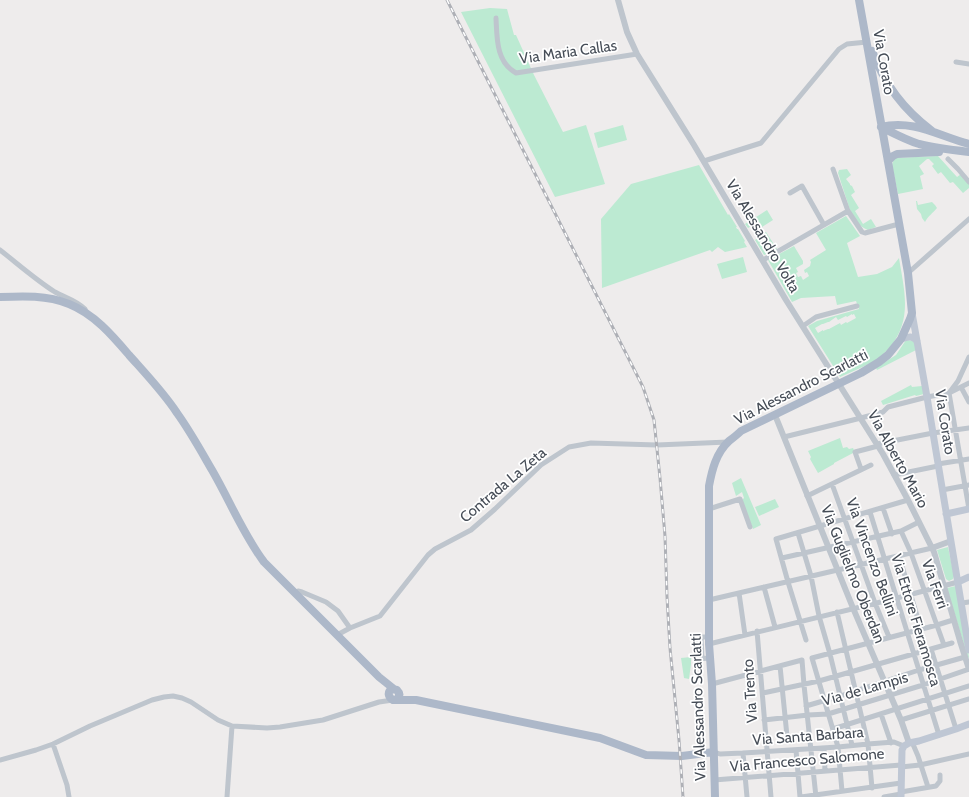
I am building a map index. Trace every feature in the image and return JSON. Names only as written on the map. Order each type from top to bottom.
[{"type":"main road","name":"Via Corato","points":[[859,1],[881,126]]},
{"type":"main road","points":[[865,32],[877,65],[889,87],[918,121],[932,131]]},
{"type":"main road","points":[[881,126],[894,124],[905,125],[932,131],[950,139],[969,144]]},
{"type":"main road","points":[[881,126],[918,144],[969,152]]},
{"type":"main road","name":"Via Alessandro Scarlatti","points":[[714,797],[712,684],[706,658],[709,600],[709,486],[712,469],[718,456],[728,442],[741,431],[840,384],[879,362],[888,355],[901,339],[912,313],[908,273],[881,126]]},
{"type":"main road","points":[[888,161],[897,154],[956,151]]},
{"type":"main road","points":[[0,297],[54,296],[90,316],[112,336],[178,413],[212,470],[255,550],[264,562],[379,677],[393,694],[600,738],[646,755],[682,756],[714,752]]},
{"type":"main road","name":"Via Corato","points":[[912,313],[928,397],[958,582],[966,603],[968,631],[967,656]]},
{"type":"main road","points":[[901,339],[908,336],[918,341]]},
{"type":"main road","points":[[946,514],[969,509]]},
{"type":"main road","points":[[958,582],[969,577]]},
{"type":"main road","points":[[901,794],[902,750],[910,744],[956,730],[969,724]]},
{"type":"street","name":"Via Alessandro Volta","points":[[618,0],[627,32],[637,54],[840,384]]},
{"type":"street","name":"Via Maria Callas","points":[[496,18],[498,50],[506,66],[511,71],[516,73],[637,54]]},
{"type":"street","points":[[704,161],[761,143],[839,48],[847,44],[867,42]]},
{"type":"street","points":[[956,62],[969,64]]},
{"type":"street","points":[[948,159],[969,182]]},
{"type":"street","points":[[833,169],[848,211],[862,232],[865,233],[899,224]]},
{"type":"street","points":[[790,193],[802,186],[824,225]]},
{"type":"street","points":[[763,260],[848,211]]},
{"type":"street","points":[[908,273],[969,219]]},
{"type":"street","points":[[0,250],[54,296]]},
{"type":"street","points":[[803,326],[816,317],[857,306]]},
{"type":"street","points":[[969,358],[958,381],[949,393],[967,486],[969,509]]},
{"type":"street","points":[[784,437],[883,412],[888,407],[949,393],[969,383]]},
{"type":"street","name":"Via Alberto Mario","points":[[840,384],[894,474],[932,548],[953,620],[967,656],[969,669]]},
{"type":"street","points":[[961,387],[969,402]]},
{"type":"street","name":"Via Guglielmo Oberdan","points":[[775,415],[828,548],[910,744]]},
{"type":"street","points":[[861,469],[855,452],[877,445],[933,433],[969,428]]},
{"type":"street","name":"Contrada La Zeta","points":[[337,635],[380,616],[430,552],[471,530],[542,465],[569,447],[591,443],[650,445],[728,442]]},
{"type":"street","points":[[894,474],[969,460]]},
{"type":"street","points":[[807,496],[871,465]]},
{"type":"street","name":"Via Vincenzo Bellini","points":[[832,484],[875,603],[889,637]]},
{"type":"street","points":[[942,490],[967,486]]},
{"type":"street","points":[[709,509],[740,499],[750,527]]},
{"type":"street","points":[[806,640],[776,539],[908,500]]},
{"type":"street","points":[[883,508],[892,534]]},
{"type":"street","name":"Via Ettore Fieramosca","points":[[870,512],[939,734]]},
{"type":"street","points":[[782,558],[901,532],[919,522]]},
{"type":"street","name":"Via Ferri","points":[[901,532],[911,553],[944,646]]},
{"type":"street","points":[[798,533],[811,576],[819,616],[830,654],[852,745]]},
{"type":"street","points":[[709,600],[932,548],[951,538]]},
{"type":"street","points":[[899,556],[921,629]]},
{"type":"street","points":[[706,658],[696,659],[695,637],[707,639],[745,635],[958,582]]},
{"type":"street","points":[[764,587],[775,627]]},
{"type":"street","points":[[294,592],[302,592],[326,602],[338,611],[350,628]]},
{"type":"street","points":[[739,593],[745,635]]},
{"type":"street","points":[[837,612],[868,744],[872,788]]},
{"type":"street","points":[[842,791],[838,747],[812,658],[953,620]]},
{"type":"street","name":"Via Trento","points":[[757,631],[771,797]]},
{"type":"street","points":[[763,694],[819,681],[952,643]]},
{"type":"street","points":[[930,649],[956,730]]},
{"type":"street","points":[[806,706],[967,656]]},
{"type":"street","points":[[712,684],[802,660],[816,796]]},
{"type":"street","points":[[780,666],[787,736]]},
{"type":"street","name":"Via de Lampis","points":[[764,720],[828,714],[923,685],[969,669]]},
{"type":"street","points":[[833,729],[969,686]]},
{"type":"street","points":[[0,760],[53,744],[104,720],[152,700],[164,697],[173,696],[182,698],[191,702],[218,720],[232,726],[280,727],[323,720],[379,702],[393,694]]},
{"type":"street","points":[[901,720],[969,699]]},
{"type":"street","points":[[881,714],[891,743]]},
{"type":"street","points":[[227,797],[232,726]]},
{"type":"street","name":"Via Santa Barbara","points":[[714,752],[720,754],[743,754],[894,742],[910,744]]},
{"type":"street","points":[[53,744],[67,785],[69,797]]},
{"type":"street","points":[[910,744],[928,787]]},
{"type":"street","points":[[824,748],[825,771]]},
{"type":"street","points":[[796,750],[800,797],[816,796],[901,783]]},
{"type":"street","points":[[743,754],[747,797]]},
{"type":"street","name":"Via Francesco Salomone","points":[[714,780],[840,769],[920,765],[969,754]]},
{"type":"street","points":[[884,797],[936,786],[940,781],[940,775]]},
{"type":"green space","points":[[490,8],[507,9],[514,35],[516,35],[534,75],[563,132],[586,125],[605,184],[555,197],[461,12]]},
{"type":"green space","points":[[623,125],[627,140],[598,148],[594,133]]},
{"type":"green space","points":[[938,156],[957,177],[961,174],[969,184],[969,188],[963,193],[953,182],[950,183],[941,172],[938,174],[932,166],[934,164],[927,159],[919,166],[924,174],[920,176],[923,189],[898,194],[892,165],[894,158]]},
{"type":"green space","points":[[699,165],[728,215],[729,214],[737,227],[747,247],[725,252],[718,247],[712,252],[710,250],[602,288],[601,219],[631,184]]},
{"type":"green space","points":[[847,169],[851,175],[846,179],[855,192],[851,195],[859,208],[855,211],[863,224],[871,219],[876,227],[868,230],[865,229],[857,222],[851,213],[838,173],[839,170]]},
{"type":"green space","points":[[916,201],[918,205],[932,202],[937,208],[925,222],[917,209]]},
{"type":"green space","points":[[767,210],[773,220],[762,227],[759,222],[748,228],[745,224]]},
{"type":"green space","points":[[846,216],[860,236],[847,243],[858,277],[877,274],[892,267],[899,258],[903,281],[905,304],[904,315],[902,326],[897,336],[888,349],[876,360],[840,377],[808,326],[817,321],[859,309],[856,301],[837,305],[835,296],[801,298],[792,302],[768,260],[794,246],[803,261],[803,264],[796,268],[798,272],[796,273],[798,277],[801,276],[803,280],[809,276],[804,270],[810,266],[810,260],[826,250],[816,233]],"holes":[[[854,314],[856,318],[847,323],[846,322],[841,325],[840,323],[818,333],[815,328],[836,317],[838,320]]]},
{"type":"green space","points":[[766,232],[777,249],[774,250],[765,238],[760,241],[769,253],[764,255],[755,240]]},
{"type":"green space","points":[[743,257],[747,272],[722,279],[717,264]]},
{"type":"green space","points":[[906,340],[915,341],[916,350],[877,370],[876,368],[896,355]]},
{"type":"green space","points":[[911,385],[912,387],[922,386],[924,394],[915,395],[883,405],[881,401]]},
{"type":"green space","points":[[840,438],[843,448],[853,448],[855,452],[818,473],[810,459],[811,457],[808,451]]},
{"type":"green space","points":[[741,478],[761,525],[753,529],[742,500],[744,498],[742,492],[736,496],[732,483]]},
{"type":"green space","points":[[775,499],[779,507],[759,516],[755,507]]},
{"type":"green space","points":[[948,547],[954,576],[953,579],[949,581],[946,579],[937,550]]},
{"type":"green space","points":[[956,586],[969,657],[968,658],[947,588]]},
{"type":"green space","points":[[691,657],[689,679],[684,678],[681,658]]},
{"type":"railway","points":[[447,0],[643,387],[654,420],[665,536],[670,648],[683,797]]}]
